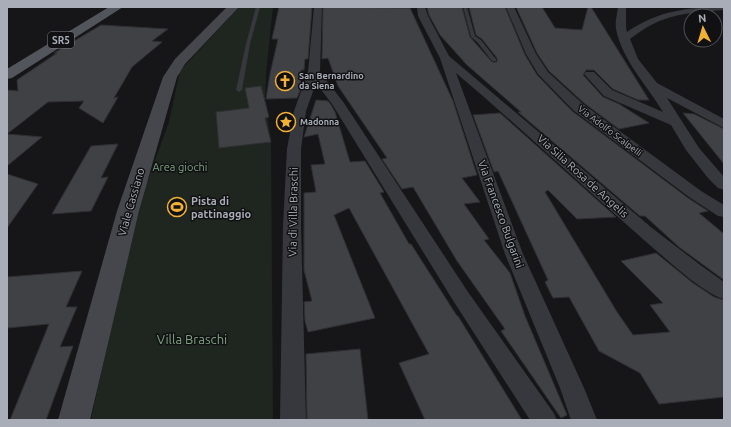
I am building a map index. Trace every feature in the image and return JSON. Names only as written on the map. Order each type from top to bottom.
[{"type":"main road","name":"SR5","points":[[7,75],[117,7]]},
{"type":"street","name":"Viale Cassiano","points":[[74,420],[128,212],[171,75],[180,62],[233,7]]},
{"type":"street","name":"Via di Villa Braschi","points":[[292,420],[292,226],[294,149],[300,111],[314,72],[318,7]]},
{"type":"street","name":"Via Francesco Bulgarini","points":[[422,7],[423,16],[445,58],[514,254],[572,388],[584,420]]},
{"type":"street","name":"Via Adolfo Scalpelli","points":[[510,7],[531,54],[544,74],[578,107],[684,186],[724,212]]},
{"type":"street","points":[[622,7],[622,28],[633,60],[652,85],[698,158],[724,185]]},
{"type":"street","points":[[626,38],[647,23],[662,17],[681,12],[724,7]]},
{"type":"street","name":"Via Silia Rosa de Angelis","points":[[445,58],[511,112],[634,221],[690,267],[724,292]]},
{"type":"street","points":[[314,72],[338,102],[461,297],[544,420]]},
{"type":"street","points":[[590,74],[608,93],[676,122]]},
{"type":"street","points":[[652,85],[724,124]]},
{"type":"lane","points":[[239,90],[248,44],[258,7]]},
{"type":"lane","points":[[465,7],[473,37],[479,41],[494,60]]},
{"type":"green space","name":"Villa Braschi","points":[[239,7],[273,7],[265,99],[271,142],[273,420],[91,420],[117,299],[145,188],[169,122],[180,71]]},
{"type":"building","points":[[279,7],[312,7],[308,59],[305,59],[304,70],[301,70],[301,88],[297,98],[266,99],[278,39],[272,39]]},
{"type":"building","points":[[323,7],[410,8],[453,101],[477,175],[462,178],[480,202],[464,204],[489,239],[484,240],[510,273],[525,316],[567,415],[561,418],[501,331],[505,329],[457,261],[413,187],[402,189],[382,159],[387,158],[338,86],[328,58],[322,59]]},
{"type":"building","points":[[427,7],[462,7],[470,37],[492,62],[497,62],[497,58],[482,39],[476,35],[469,7],[505,7],[525,55],[537,75],[572,111],[688,198],[708,211],[699,213],[724,234],[724,280],[679,247],[645,216],[640,216],[518,112],[521,112],[467,65],[440,35],[429,15]]},
{"type":"building","points":[[516,7],[542,7],[555,28],[582,30],[588,7],[591,7],[649,100],[638,100],[613,89],[594,70],[586,70],[583,75],[603,97],[619,104],[649,123],[619,129],[584,103],[549,71],[537,53]]},
{"type":"building","points":[[101,25],[168,29],[152,41],[162,42],[132,67],[114,98],[118,97],[103,123],[79,108],[84,101],[48,102],[7,134],[7,90],[18,91],[17,80],[57,53],[54,53]]},
{"type":"building","points":[[261,86],[269,117],[265,118],[271,142],[219,148],[216,112],[249,108],[245,88]]},
{"type":"building","points":[[316,100],[328,101],[331,105],[335,112],[350,162],[365,161],[384,192],[380,193],[409,244],[411,244],[458,316],[522,420],[425,420],[399,363],[429,354],[349,208],[334,215],[375,318],[308,332],[305,321],[304,302],[312,301],[304,270],[304,193],[316,192],[311,165],[325,164],[318,134],[304,137]]},
{"type":"building","points":[[500,113],[616,217],[577,219],[548,190],[545,192],[617,312],[633,335],[670,332],[650,305],[663,303],[621,261],[656,253],[693,283],[714,297],[724,300],[724,397],[659,404],[640,373],[599,351],[569,297],[553,298],[545,282],[548,280],[498,171],[494,172],[473,115]]},
{"type":"building","points":[[683,113],[694,114],[724,129],[724,164]]},
{"type":"building","points":[[7,134],[42,137],[7,166]]},
{"type":"building","points":[[118,144],[101,178],[108,177],[91,211],[52,214],[91,146]]},
{"type":"building","points":[[7,174],[38,184],[7,228]]},
{"type":"building","points":[[82,271],[66,307],[77,307],[60,347],[73,346],[46,420],[10,420],[49,324],[7,328],[7,277]]},
{"type":"building","points":[[360,349],[368,420],[307,420],[306,354]]},
{"type":"place","name":"San Bernardino da Siena","points":[[285,81]]},
{"type":"place","name":"Madonna","points":[[286,122]]},
{"type":"place","name":"Pista di pattinaggio","points":[[177,207]]},
{"type":"park label","name":"Area giochi","points":[[180,167]]}]
